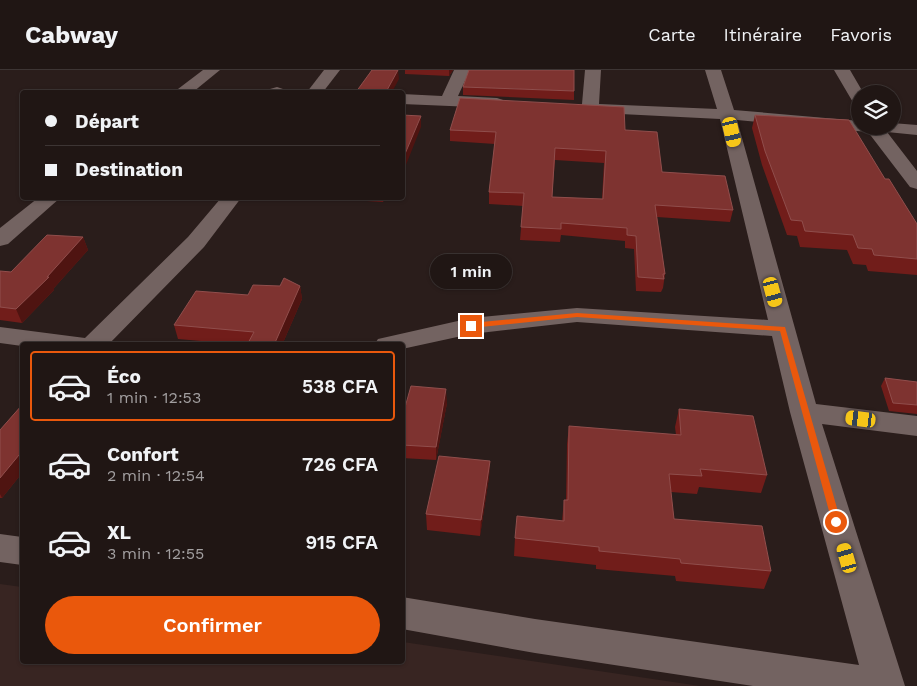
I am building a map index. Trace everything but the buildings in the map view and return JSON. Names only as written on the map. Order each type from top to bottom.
[{"type":"street","points":[[187,90],[212,70]]},
{"type":"street","points":[[317,90],[332,70]]},
{"type":"street","points":[[448,101],[462,70]]},
{"type":"street","points":[[590,108],[593,70]]},
{"type":"street","points":[[713,70],[727,114],[804,412],[884,686]]},
{"type":"street","points":[[842,70],[851,86]]},
{"type":"street","points":[[405,99],[515,104]]},
{"type":"street","points":[[572,107],[727,114],[851,125]]},
{"type":"street","points":[[901,129],[917,130]]},
{"type":"street","points":[[880,135],[917,183]]},
{"type":"street","points":[[0,239],[47,200]]},
{"type":"street","points":[[95,342],[196,242],[229,200]]},
{"type":"street","points":[[0,214],[26,217]]},
{"type":"street","points":[[400,342],[471,326],[577,315],[783,329]]},
{"type":"street","points":[[0,336],[55,342]]},
{"type":"street","points":[[804,412],[917,426]]},
{"type":"street","points":[[0,548],[20,551]]},
{"type":"street","points":[[405,614],[555,639],[875,686]]},
{"type":"shaded area","points":[[0,584],[20,587],[20,664],[405,664],[405,642],[700,686],[0,686]]},
{"type":"route","points":[[471,326],[577,315],[783,329],[804,412],[836,522]]}]
